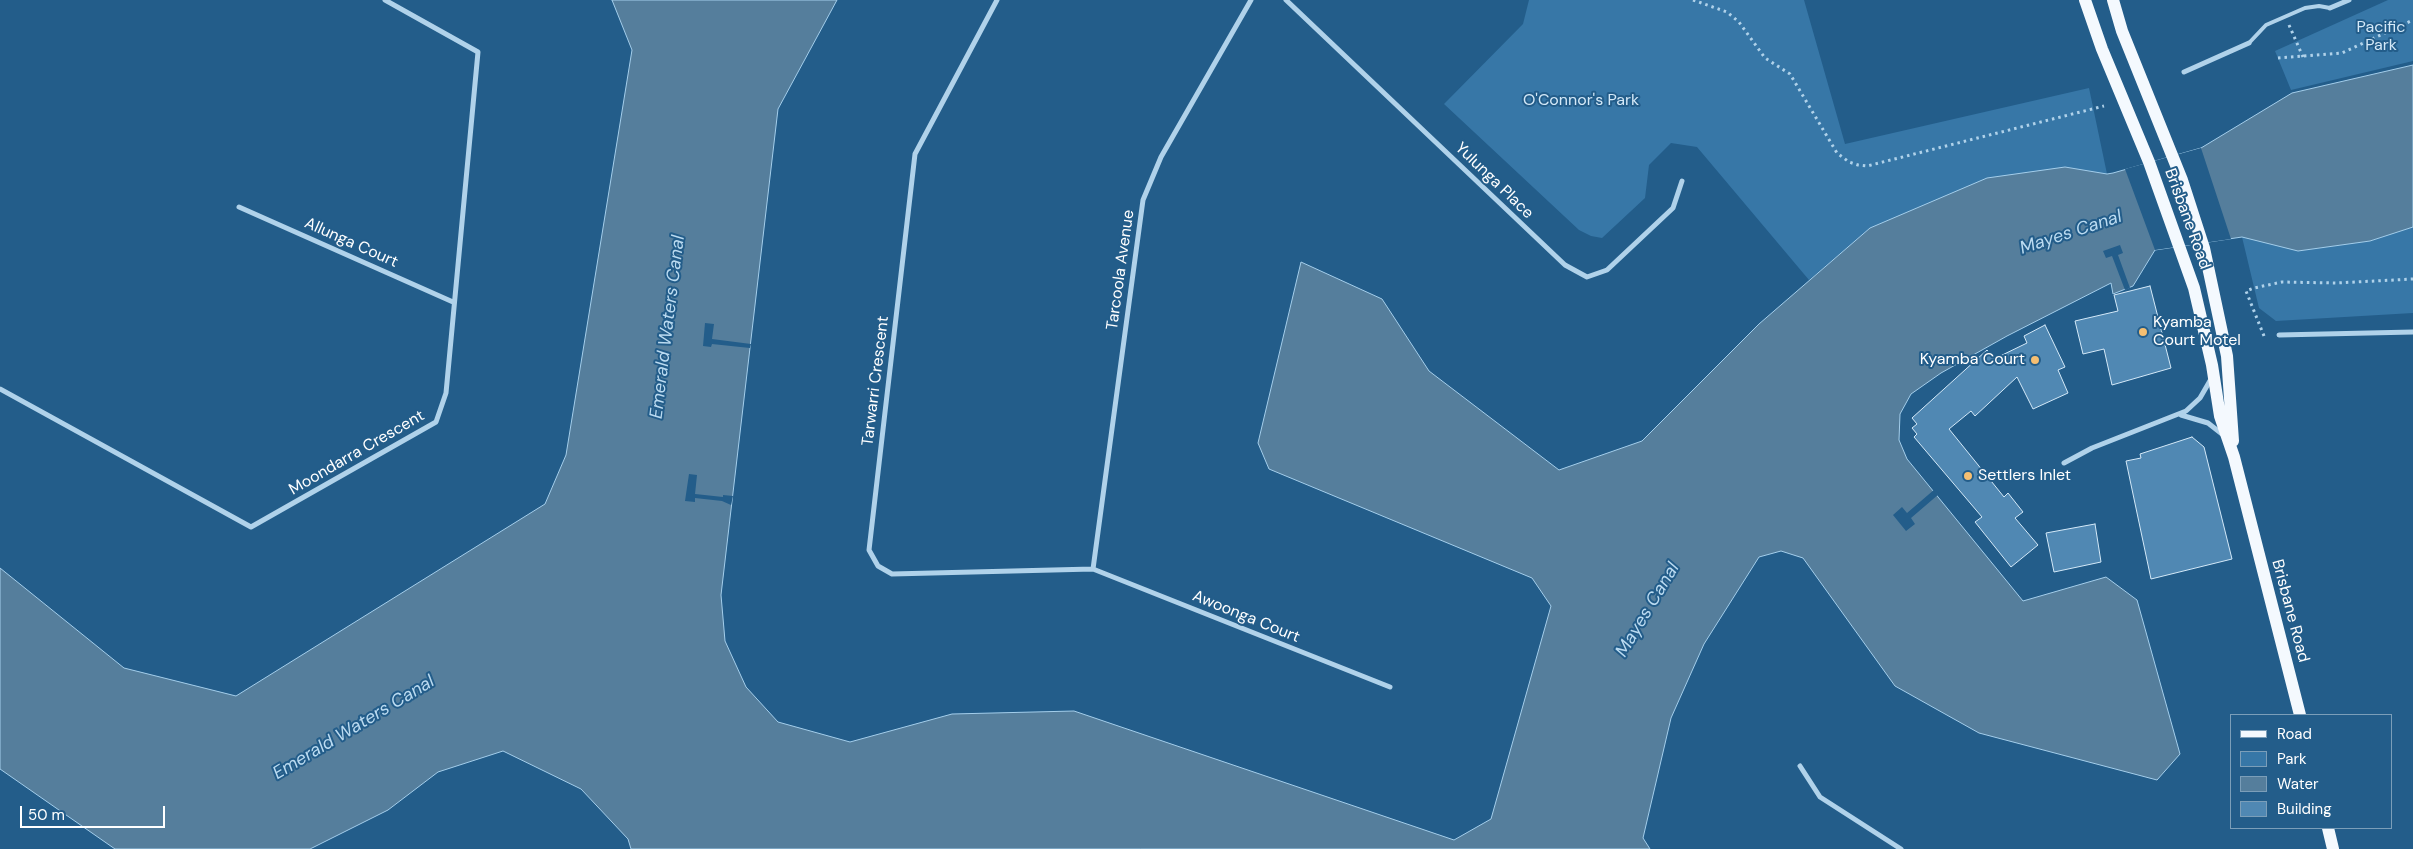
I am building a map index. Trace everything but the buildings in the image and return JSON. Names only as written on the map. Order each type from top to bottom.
[{"type":"main road","name":"Brisbane Road","points":[[2085,0],[2102,49],[2184,253],[2214,373],[2220,416],[2234,457],[2300,714]]},
{"type":"main road","name":"Brisbane Road","points":[[2113,0],[2133,60],[2172,156],[2204,248],[2227,356],[2234,457]]},
{"type":"main road","points":[[2328,829],[2333,849]]},
{"type":"street","name":"Moondarra Crescent","points":[[0,389],[251,527],[436,422],[446,393],[453,302],[478,52],[384,0]]},
{"type":"street","name":"Tarwarri Crescent","points":[[997,0],[915,154],[869,550],[878,566],[892,574],[1093,569]]},
{"type":"street","name":"Tarcoola Avenue","points":[[1093,569],[1144,200],[1161,157],[1251,0]]},
{"type":"street","name":"Yulunga Place","points":[[1286,0],[1565,265],[1587,277],[1607,270],[1673,208],[1682,181]]},
{"type":"street","points":[[2330,8],[2349,0]]},
{"type":"street","points":[[2184,72],[2248,44]]},
{"type":"street","name":"Allunga Court","points":[[239,207],[453,302]]},
{"type":"street","points":[[2279,335],[2413,332]]},
{"type":"street","points":[[2064,463],[2092,448],[2180,414],[2200,398],[2214,373]]},
{"type":"street","points":[[2180,414],[2208,423],[2228,440]]},
{"type":"street","name":"Awoonga Court","points":[[1093,569],[1390,687]]},
{"type":"street","points":[[1800,766],[1820,797],[1901,849]]},
{"type":"lane","points":[[2248,44],[2266,25],[2304,8],[2319,6],[2330,8]]},
{"type":"path","points":[[1693,0],[1727,12],[1739,22],[1765,58],[1790,74],[1837,153],[1848,162],[1858,165],[1873,164],[2104,106]]},
{"type":"path","points":[[2286,17],[2303,57]]},
{"type":"path","points":[[2278,58],[2342,53],[2413,20]]},
{"type":"path","points":[[2264,336],[2246,291],[2282,282],[2314,281],[2336,283],[2413,278]]},
{"type":"green space","name":"O'Connor's Park","points":[[1529,0],[1804,0],[1845,144],[2089,88],[2107,174],[2065,167],[1870,228],[1809,280],[1697,147],[1671,143],[1649,165],[1645,198],[1602,238],[1591,236],[1579,230],[1444,104],[1523,24]]},
{"type":"green space","name":"Pacific Park","points":[[2388,0],[2413,0],[2413,61],[2291,90],[2275,51]]},
{"type":"green space","points":[[2413,227],[2413,313],[2276,321],[2259,308],[2242,237],[2298,251],[2370,241]]},
{"type":"water","points":[[612,0],[837,0],[778,109],[721,595],[725,641],[746,687],[778,722],[850,742],[952,714],[1074,711],[1454,840],[1491,819],[1551,606],[1532,578],[1269,469],[1258,443],[1301,262],[1382,299],[1429,371],[1559,470],[1642,441],[1759,324],[1870,228],[1987,178],[2065,167],[2107,174],[2113,173],[2201,148],[2292,93],[2413,65],[2413,227],[2370,241],[2298,251],[2242,237],[2155,250],[2133,286],[2113,294],[2111,283],[2007,336],[1941,373],[1911,394],[1900,414],[1899,440],[1907,459],[2023,601],[2106,577],[2137,600],[2180,754],[2157,780],[1979,733],[1895,686],[1803,558],[1781,551],[1759,557],[1704,644],[1671,718],[1643,838],[1650,849],[631,849],[628,839],[581,789],[503,751],[438,772],[388,810],[310,849],[115,849],[0,769],[0,568],[124,668],[236,696],[545,504],[566,455],[632,50]]},
{"type":"pier","points":[[2201,148],[2231,239],[2155,250],[2125,169]]},
{"type":"pier","points":[[2120,245],[2123,253],[2118,255],[2130,288],[2125,290],[2112,256],[2106,258],[2103,251]]},
{"type":"pier","points":[[705,323],[714,324],[712,339],[751,344],[750,348],[712,344],[711,347],[703,346]]},
{"type":"pier","points":[[689,474],[697,475],[695,494],[723,497],[723,495],[733,496],[731,505],[722,501],[695,498],[695,502],[685,501]]},
{"type":"pier","points":[[1935,489],[1939,494],[1911,518],[1915,524],[1906,531],[1893,515],[1902,507],[1907,513]]},
{"type":"place","name":"Kyamba Court Motel","points":[[2143,332]]},
{"type":"place","name":"Kyamba Court","points":[[2035,360]]},
{"type":"place","name":"Settlers Inlet","points":[[1968,476]]},
{"type":"water label","name":"Mayes Canal","points":[[2071,233]]},
{"type":"water label","name":"Emerald Waters Canal","points":[[668,327]]},
{"type":"water label","name":"Mayes Canal","points":[[1648,610]]},
{"type":"water label","name":"Emerald Waters Canal","points":[[354,728]]}]
